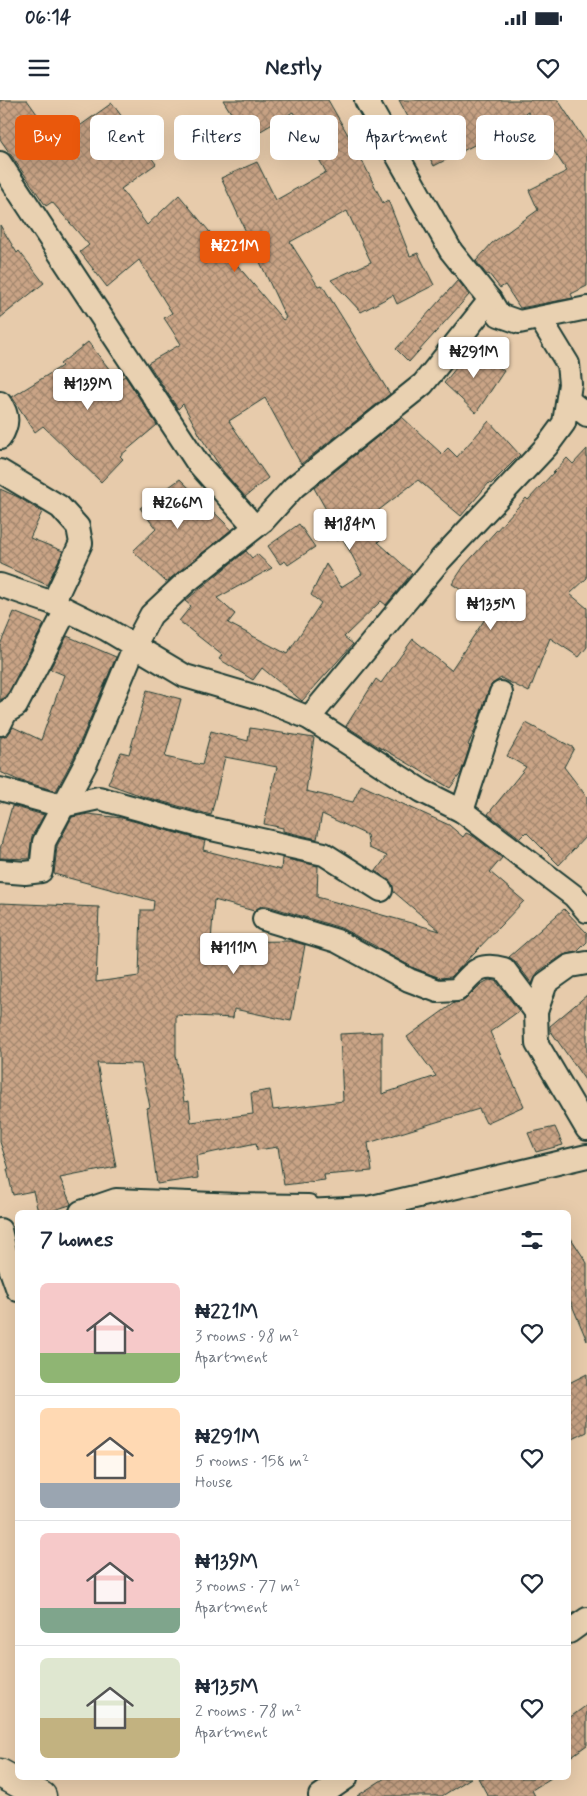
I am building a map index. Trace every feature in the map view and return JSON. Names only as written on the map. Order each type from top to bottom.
[{"type":"street","points":[[366,100],[451,250],[490,300],[499,315],[519,322],[587,308]]},
{"type":"street","points":[[0,163],[197,462],[255,527]]},
{"type":"street","points":[[0,871],[40,872],[44,842],[86,763],[135,645],[151,615],[185,583],[263,521],[294,487],[423,384],[490,300]]},
{"type":"street","points":[[309,718],[440,559],[547,446],[564,423],[570,384],[568,364],[540,318]]},
{"type":"street","points":[[568,400],[587,415]]},
{"type":"street","points":[[0,403],[6,412],[6,426],[0,438]]},
{"type":"street","points":[[0,470],[60,507],[78,527],[81,543],[59,606],[16,706],[6,712],[0,724]]},
{"type":"street","points":[[0,585],[59,606],[135,645],[185,676],[260,698],[309,718],[422,791],[462,811],[574,896],[587,911]]},
{"type":"street","points":[[462,811],[501,693]]},
{"type":"street","points":[[0,789],[62,806],[98,798],[207,828],[324,854],[381,890]]},
{"type":"street","points":[[264,919],[337,942],[409,980],[438,991],[457,990],[475,970],[490,965],[504,969],[536,1012]]},
{"type":"street","points":[[587,963],[570,966],[546,983],[536,1012],[537,1044],[587,1129]]},
{"type":"street","points":[[88,1210],[116,1200],[307,1210],[368,1208],[587,1156]]},
{"type":"street","points":[[0,1230],[15,1279]]},
{"type":"street","points":[[571,1631],[587,1619]]},
{"type":"street","points":[[0,1773],[42,1796]]},
{"type":"street","points":[[320,1796],[343,1780]]},
{"type":"building","points":[[0,100],[27,100],[38,115],[15,115],[15,160],[80,160],[80,126],[90,119],[90,160],[153,160],[156,164],[121,189],[147,225],[179,195],[283,320],[286,318],[221,178],[257,162],[276,200],[326,172],[319,160],[338,160],[338,117],[348,135],[348,160],[362,160],[383,203],[388,200],[410,256],[418,253],[434,285],[397,304],[393,295],[361,312],[331,280],[371,262],[347,211],[290,242],[318,286],[322,285],[390,394],[301,464],[265,398],[229,421],[268,478],[245,497],[223,471],[202,439],[183,404],[178,409],[148,363],[181,344],[164,318],[172,313],[139,260],[107,287],[80,252],[89,245],[52,202],[46,206],[0,139]]},
{"type":"building","points":[[223,100],[328,100],[337,115],[295,115],[293,112],[288,115],[270,115],[270,126],[260,131],[260,115],[232,115]]},
{"type":"building","points":[[399,100],[558,100],[587,144],[587,286],[571,294],[573,298],[520,308],[505,285],[500,288],[476,261],[492,243],[538,210],[529,190],[567,171],[554,151],[554,115],[530,115],[528,112],[523,115],[476,115],[476,144],[466,149],[466,115],[407,115]]},
{"type":"building","points":[[112,103],[121,115],[95,115]]},
{"type":"building","points":[[431,160],[445,160],[434,166]]},
{"type":"building","points":[[0,225],[17,253],[19,251],[44,283],[0,318]]},
{"type":"building","points":[[458,280],[469,295],[409,362],[396,349]]},
{"type":"building","points":[[88,342],[118,380],[125,376],[157,425],[120,456],[123,459],[101,482],[43,426],[35,432],[12,397],[62,366],[60,364]]},
{"type":"building","points":[[473,347],[504,371],[476,413],[444,383]]},
{"type":"building","points":[[402,417],[442,454],[448,448],[457,457],[489,421],[520,455],[491,484],[489,483],[461,516],[418,480],[366,520],[383,537],[378,542],[412,573],[386,605],[381,601],[344,637],[353,644],[302,701],[262,668],[253,680],[219,659],[222,655],[179,621],[191,606],[185,601],[246,551],[252,558],[257,554],[272,568],[217,598],[235,614],[228,623],[287,654],[321,603],[311,595],[326,564],[341,587],[362,574],[342,537],[337,541],[344,527],[338,531],[314,488]]},
{"type":"building","points":[[587,449],[587,578],[570,594],[587,608],[587,647],[579,657],[550,638],[529,692],[501,678],[492,684],[468,745],[470,746],[461,773],[450,788],[346,726],[376,679],[381,683],[413,639],[451,670],[491,610],[452,584],[464,566],[526,498],[528,500],[567,458],[573,464]]},
{"type":"building","points":[[180,479],[231,530],[166,582],[133,551],[156,529],[140,508]]},
{"type":"building","points":[[0,489],[18,497],[42,512],[30,538],[63,551],[47,585],[0,564]]},
{"type":"building","points":[[299,524],[315,547],[288,565],[285,561],[280,564],[268,546]]},
{"type":"building","points":[[14,612],[44,624],[6,697],[0,700],[0,645]]},
{"type":"building","points":[[67,636],[116,657],[74,757],[56,791],[18,780],[0,772],[0,739],[8,735],[13,727],[41,740],[64,675],[50,669]]},
{"type":"building","points":[[147,690],[181,699],[165,757],[202,765],[211,731],[248,741],[250,728],[314,738],[306,791],[353,802],[361,785],[449,825],[463,837],[466,833],[473,836],[502,858],[490,872],[524,901],[451,977],[440,978],[414,968],[341,928],[268,906],[261,906],[254,911],[214,900],[211,942],[291,941],[305,945],[291,1021],[234,1009],[233,1018],[176,1015],[176,1055],[184,1102],[189,1101],[191,1122],[253,1114],[251,1093],[270,1090],[273,1110],[343,1101],[340,1034],[382,1032],[382,1094],[436,1076],[407,1037],[454,1003],[466,999],[481,984],[489,980],[496,981],[519,1011],[490,1032],[524,1106],[486,1123],[479,1109],[368,1143],[372,1171],[324,1175],[325,1180],[284,1185],[278,1147],[257,1150],[256,1143],[196,1156],[198,1178],[157,1184],[147,1108],[150,1107],[141,1064],[97,1063],[116,1167],[60,1178],[71,1204],[54,1210],[38,1210],[33,1191],[13,1195],[7,1169],[9,1169],[0,1142],[0,903],[99,907],[96,982],[139,976],[141,910],[153,910],[154,901],[54,874],[57,846],[72,817],[88,814],[122,818],[205,841],[203,850],[281,870],[282,858],[318,866],[317,897],[440,931],[394,892],[392,884],[376,871],[387,856],[369,848],[367,835],[322,814],[317,839],[283,831],[283,828],[264,824],[277,767],[225,757],[211,815],[142,796],[108,784],[121,752],[129,754]]},
{"type":"building","points":[[526,723],[574,748],[564,767],[587,797],[587,835],[559,865],[526,832],[520,838],[488,814],[526,767],[507,756]]},
{"type":"building","points":[[12,806],[44,815],[32,836],[29,859],[0,858],[0,849]]},
{"type":"building","points":[[564,909],[587,933],[587,942],[577,952],[563,955],[538,972],[532,984],[515,961],[509,957]]},
{"type":"building","points":[[587,995],[587,1083],[550,1030],[550,1026]]},
{"type":"building","points":[[555,1127],[563,1145],[536,1152],[528,1133]]},
{"type":"building","points":[[571,1238],[587,1263],[587,1341],[571,1303]]},
{"type":"building","points":[[587,1374],[587,1432],[571,1440],[571,1382]]},
{"type":"building","points":[[587,1705],[587,1745],[571,1757],[571,1717]]},
{"type":"building","points":[[382,1780],[468,1780],[442,1796],[357,1796]]},
{"type":"building","points":[[479,1780],[548,1780],[532,1790],[535,1796],[488,1796]]}]
